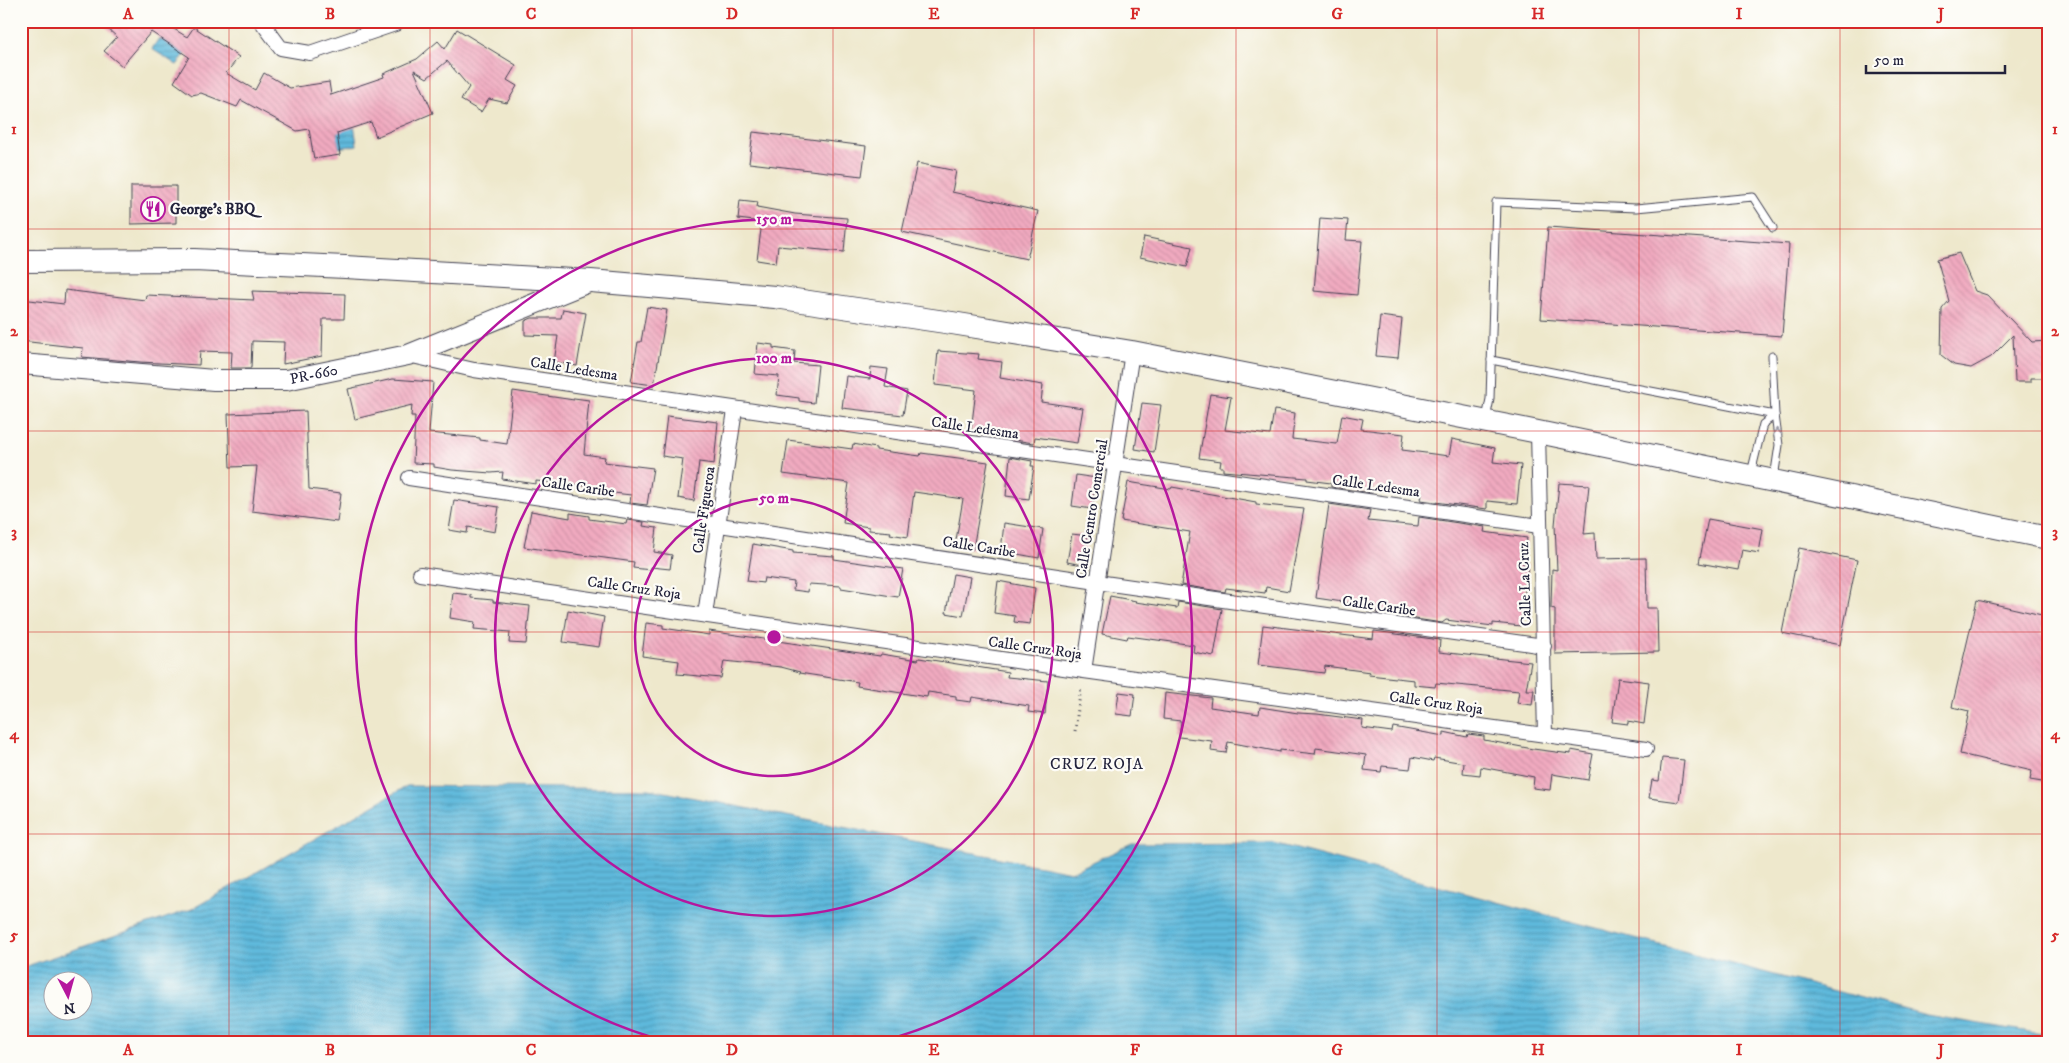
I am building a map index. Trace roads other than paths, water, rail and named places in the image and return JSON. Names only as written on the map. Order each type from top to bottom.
[{"type":"main road","points":[[21,261],[194,260],[591,281],[775,297],[1132,352],[1485,421],[2048,538]]},
{"type":"street","points":[[261,21],[281,48],[310,53],[395,24],[398,21]]},
{"type":"street","name":"PR-660","points":[[21,364],[214,380],[286,380],[408,355],[591,281]]},
{"type":"street","name":"Calle Centro Comercial","points":[[1084,671],[1132,352]]},
{"type":"street","name":"Calle Ledesma","points":[[408,355],[474,370],[735,410],[1539,526]]},
{"type":"street","name":"Calle Figueroa","points":[[705,615],[735,410]]},
{"type":"street","name":"Calle La Cruz","points":[[1538,432],[1539,526],[1544,646],[1544,735]]},
{"type":"street","name":"Calle Caribe","points":[[409,478],[1097,582],[1544,646]]},
{"type":"street","name":"Calle Cruz Roja","points":[[420,574],[1084,671],[1646,750]]},
{"type":"lane","points":[[1485,421],[1490,399],[1496,202],[1636,208],[1753,197],[1773,228]]},
{"type":"lane","points":[[1772,356],[1775,415],[1779,445],[1773,481]]},
{"type":"lane","points":[[1491,360],[1775,415]]},
{"type":"lane","points":[[1750,476],[1763,424],[1775,415]]},
{"type":"water","points":[[159,38],[185,54],[177,65],[152,49]]},
{"type":"water","points":[[353,116],[357,145],[339,148],[335,118]]},
{"type":"water","points":[[407,786],[649,789],[1071,872],[1132,844],[1274,843],[1926,1015],[2048,1035],[2048,1042],[21,1042],[21,968],[192,909]]},
{"type":"place","name":"George's BBQ","points":[[153,209]]},
{"type":"district","name":"CRUZ ROJA","points":[[1097,764]]}]
